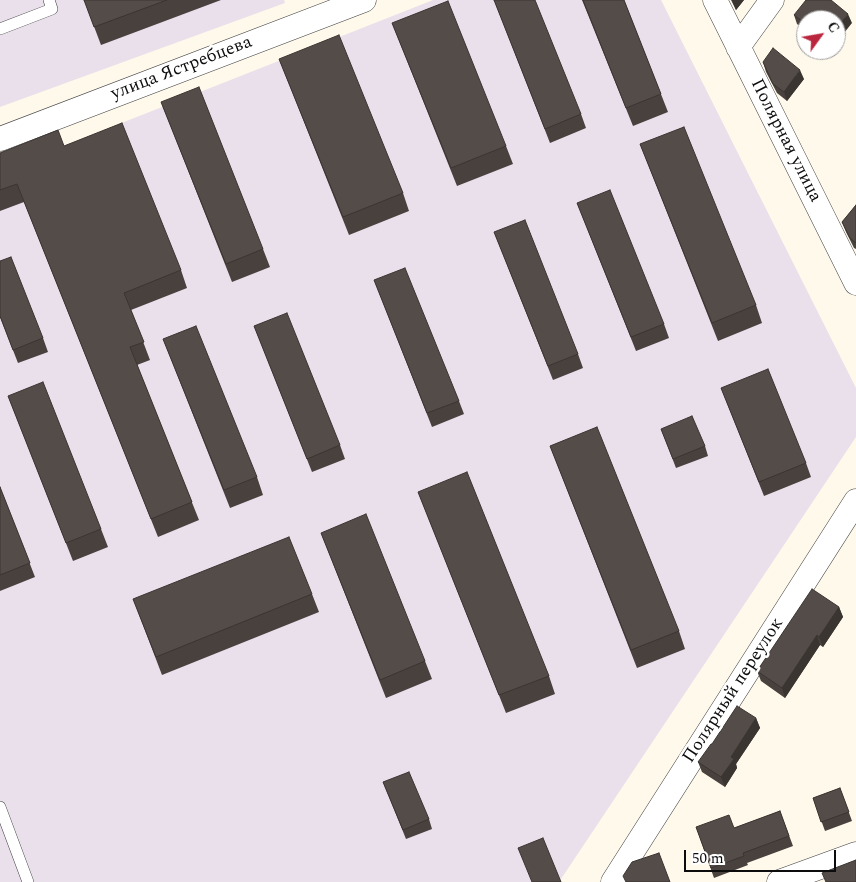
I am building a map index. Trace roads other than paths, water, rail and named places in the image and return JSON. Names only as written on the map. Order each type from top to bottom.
[{"type":"street","name":"улица Ястребцева","points":[[0,139],[364,0]]},
{"type":"street","name":"Полярная улица","points":[[715,0],[856,283]]},
{"type":"street","points":[[738,47],[772,0]]},
{"type":"street","name":"Полярный переулок","points":[[613,882],[856,500]]},
{"type":"street","points":[[784,881],[856,854]]},
{"type":"lane","points":[[0,29],[52,9],[49,0]]},
{"type":"lane","points":[[0,807],[28,882]]}]
